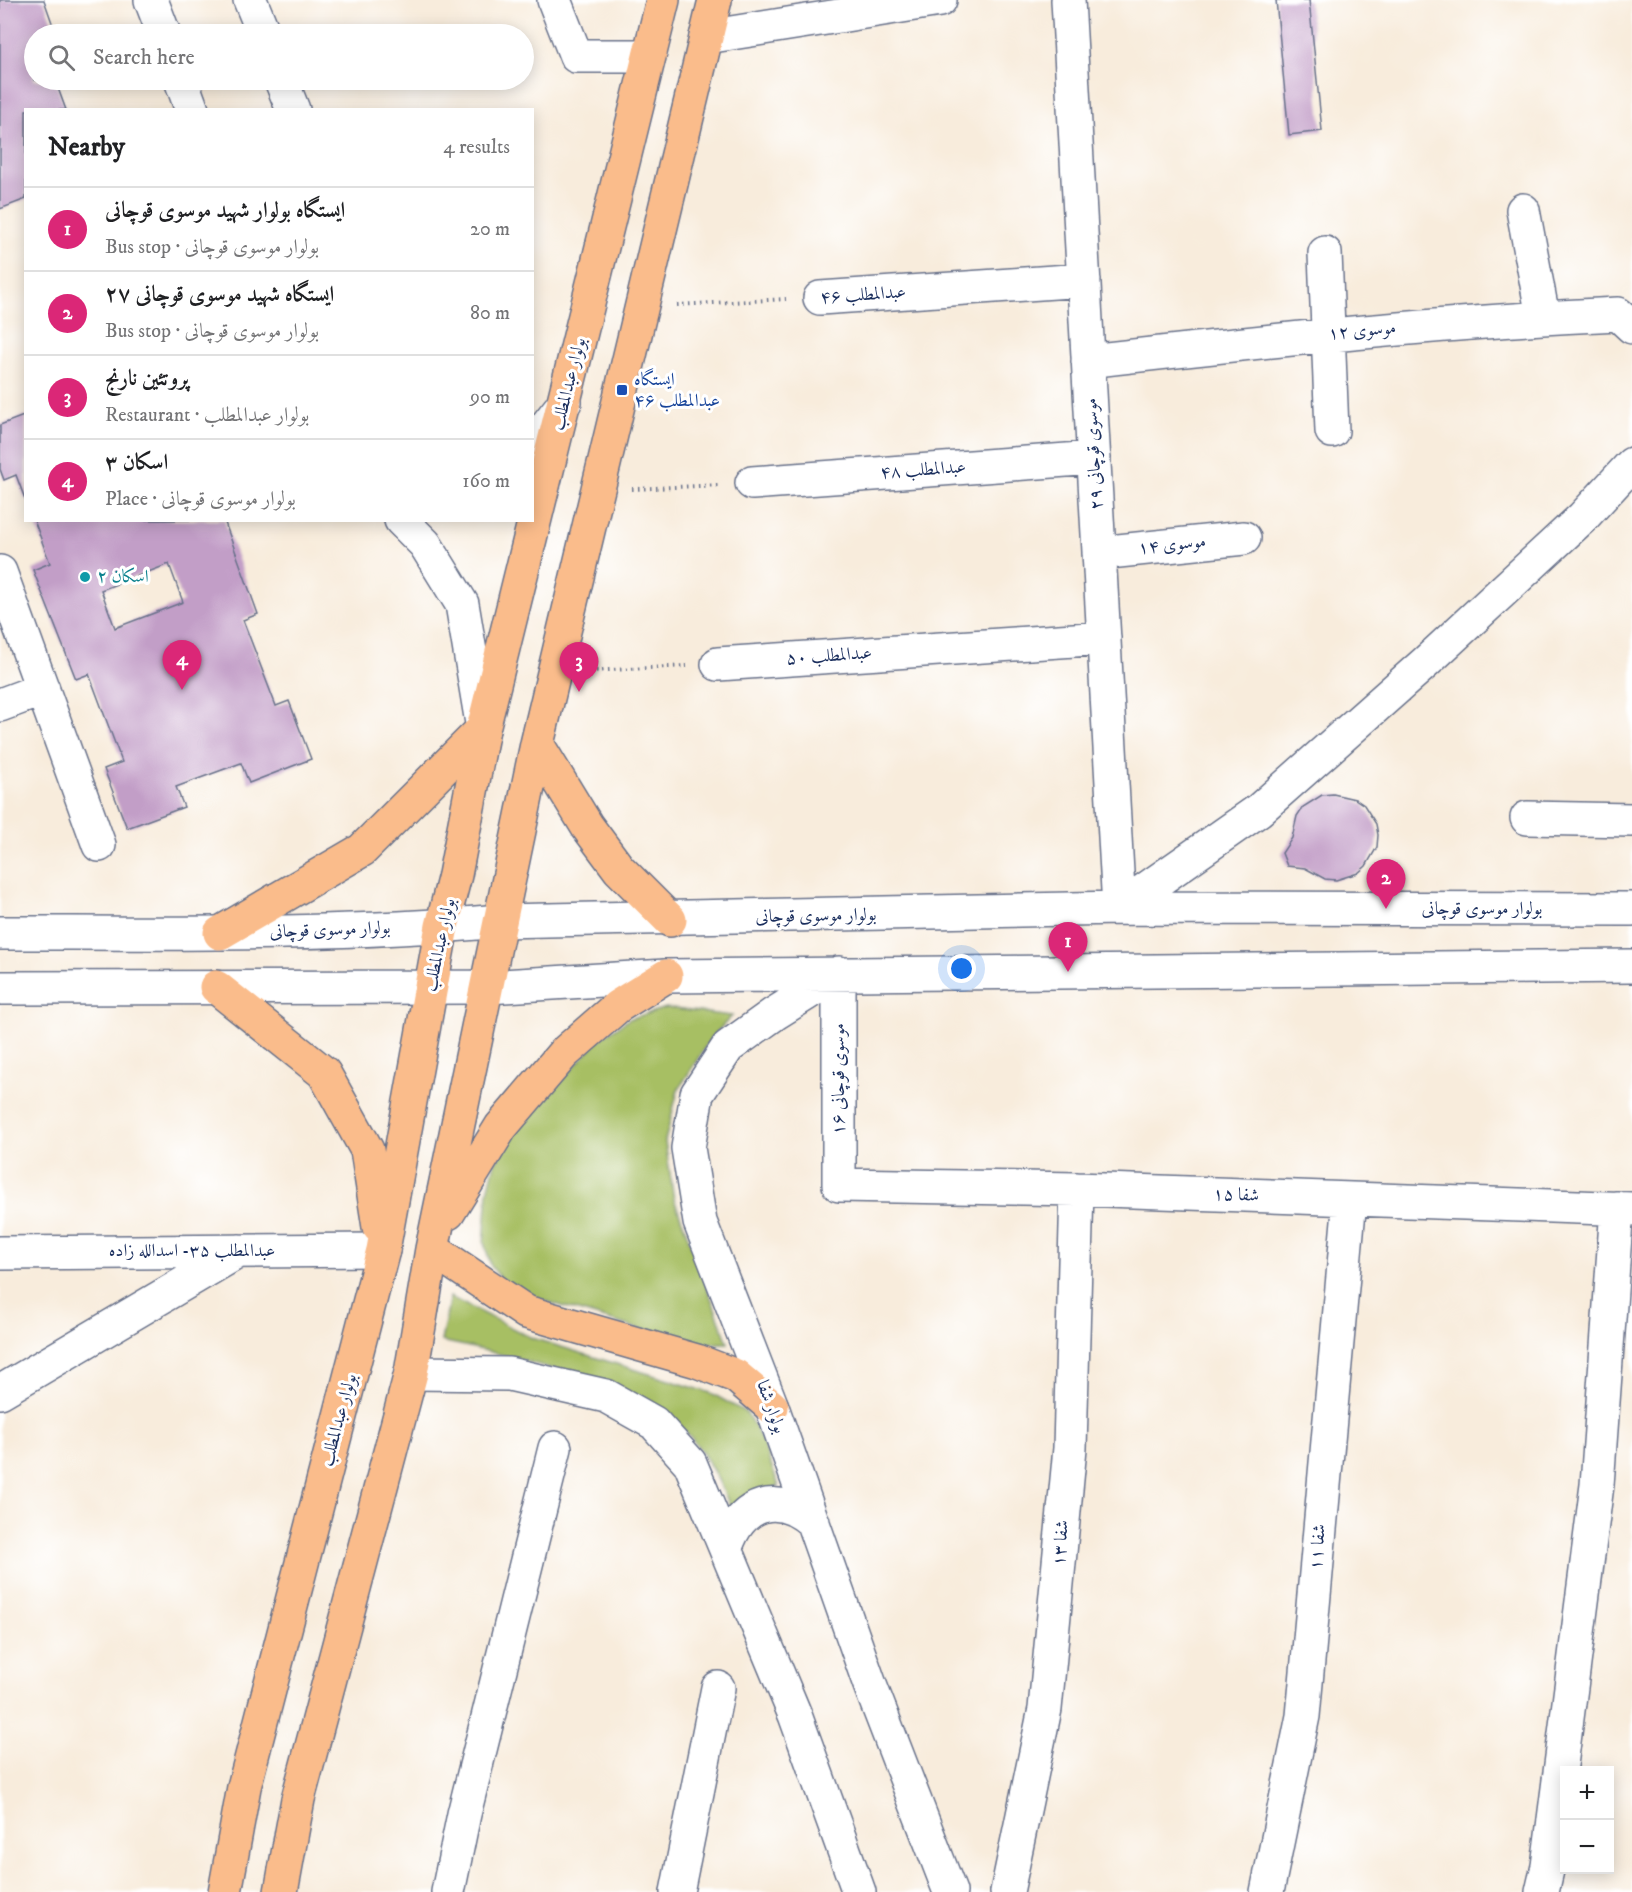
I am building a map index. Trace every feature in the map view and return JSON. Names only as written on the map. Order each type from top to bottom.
[{"type":"main road","name":"بولوار عبدالمطلب","points":[[225,1892],[244,1787],[383,1250],[442,926],[455,875],[483,729],[566,402],[663,0]]},
{"type":"main road","points":[[281,1892],[298,1799],[411,1373],[434,1241],[537,744],[715,0]]},
{"type":"main road","points":[[220,933],[362,850],[483,729]]},
{"type":"main road","points":[[537,744],[593,835],[620,869],[669,920]]},
{"type":"main road","points":[[434,1241],[501,1127],[562,1054],[618,1006],[666,976]]},
{"type":"main road","points":[[216,987],[324,1073],[367,1150],[383,1250]]},
{"type":"main road","points":[[434,1241],[526,1312],[697,1361],[736,1376],[772,1407]]},
{"type":"street","points":[[151,0],[160,24]]},
{"type":"street","points":[[250,0],[260,24]]},
{"type":"street","points":[[554,0],[576,56]]},
{"type":"street","points":[[570,0],[576,56]]},
{"type":"street","points":[[706,37],[940,0]]},
{"type":"street","name":"موسوی قوچانی ۲۹","points":[[1068,0],[1119,909]]},
{"type":"street","points":[[576,56],[648,56]]},
{"type":"street","points":[[184,90],[191,108]]},
{"type":"street","points":[[285,90],[292,108]]},
{"type":"street","points":[[1523,210],[1543,317]]},
{"type":"street","points":[[1325,253],[1326,334],[1332,431]]},
{"type":"street","name":"عبدالمطلب ۴۶","points":[[820,298],[1084,280]]},
{"type":"street","name":"موسوی ۱۲","points":[[1089,361],[1326,334],[1543,317],[1618,314],[1632,327]]},
{"type":"street","points":[[534,442],[566,402]]},
{"type":"street","name":"عبدالمطلب ۴۸","points":[[752,483],[1094,458]]},
{"type":"street","points":[[1119,909],[1259,810],[1557,542],[1632,464]]},
{"type":"street","points":[[403,522],[425,544],[462,604],[483,729]]},
{"type":"street","name":"موسوی ۱۴","points":[[1099,553],[1244,538]]},
{"type":"street","points":[[0,572],[99,845]]},
{"type":"street","name":"عبدالمطلب ۵۰","points":[[718,664],[1104,638]]},
{"type":"street","points":[[0,705],[43,689]]},
{"type":"street","points":[[1527,818],[1632,820]]},
{"type":"street","name":"بولوار موسوی قوچانی","points":[[0,933],[220,933],[442,926],[500,921],[669,920],[1119,909],[1632,909]]},
{"type":"street","points":[[0,988],[431,988],[487,987],[666,976],[1632,966]]},
{"type":"street","name":"موسوی قوچانی ۱۶","points":[[839,973],[839,1185]]},
{"type":"street","name":"بولوار شفا","points":[[839,973],[774,1014],[728,1047],[697,1094],[688,1148],[700,1222],[772,1407],[870,1685],[950,1892]]},
{"type":"street","name":"شفا ۱۵","points":[[839,1185],[1077,1189],[1625,1209]]},
{"type":"street","name":"شفا ۱۳","points":[[1007,1892],[1046,1709],[1070,1448],[1077,1189]]},
{"type":"street","name":"شفا ۱۱","points":[[1268,1892],[1303,1716],[1350,1199]]},
{"type":"street","points":[[1542,1892],[1548,1866],[1597,1485],[1625,1209]]},
{"type":"street","name":"عبدالمطلب ۳۵- اسدالله زاده","points":[[0,1253],[383,1250]]},
{"type":"street","points":[[0,1392],[239,1251]]},
{"type":"street","points":[[411,1373],[509,1374],[606,1396],[654,1423],[690,1463],[795,1715],[860,1892]]},
{"type":"street","points":[[448,1892],[464,1814],[555,1448]]},
{"type":"street","points":[[726,1546],[732,1528],[744,1514],[762,1506],[780,1504],[799,1510],[813,1522]]},
{"type":"street","points":[[677,1892],[718,1689]]},
{"type":"path","name":"عبدالمطلب ۴۶","points":[[642,307],[820,298]]},
{"type":"path","points":[[598,491],[752,483]]},
{"type":"path","points":[[555,672],[718,664]]},
{"type":"green space","points":[[666,1008],[732,1016],[711,1038],[678,1090],[665,1141],[674,1199],[728,1343],[690,1344],[525,1295],[503,1281],[491,1266],[484,1243],[488,1191],[495,1163],[514,1131],[601,1038],[629,1019]]},
{"type":"green space","points":[[450,1297],[532,1338],[711,1393],[747,1413],[762,1441],[779,1486],[732,1511],[715,1473],[700,1450],[683,1428],[661,1410],[631,1396],[551,1368],[441,1341]]},
{"type":"building","points":[[0,0],[44,0],[52,24],[24,24],[24,90],[59,90],[65,108],[24,108],[24,200],[0,209]]},
{"type":"building","points":[[1276,0],[1309,0],[1322,131],[1289,135]]},
{"type":"building","points":[[24,416],[24,496],[16,475],[4,480],[0,469],[0,425]]},
{"type":"building","points":[[35,522],[225,522],[258,614],[243,620],[276,706],[289,701],[311,759],[249,783],[241,763],[176,787],[184,807],[127,828],[104,769],[122,762],[89,674],[76,679],[33,570],[50,563]],"holes":[[[169,564],[183,602],[115,628],[101,590]]]},
{"type":"building","points":[[1333,794],[1355,799],[1364,805],[1376,824],[1378,835],[1377,847],[1366,866],[1358,873],[1336,880],[1325,879],[1305,868],[1287,866],[1282,853],[1292,838],[1297,816],[1303,807],[1322,795]]},
{"type":"place","name":"ایستگاه عبدالمطلب ۴۶","points":[[622,390]]},
{"type":"place","name":"اسکان ۲","points":[[85,577]]},
{"type":"place","name":"اسکان ۳","points":[[182,690]]},
{"type":"place","name":"پروتئین نارنج","points":[[579,692]]},
{"type":"place","name":"ایستگاه شهید موسوی قوچانی ۲۷","points":[[1386,909]]},
{"type":"place","name":"ایستگاه بولوار شهید موسوی قوچانی","points":[[1068,972]]}]
